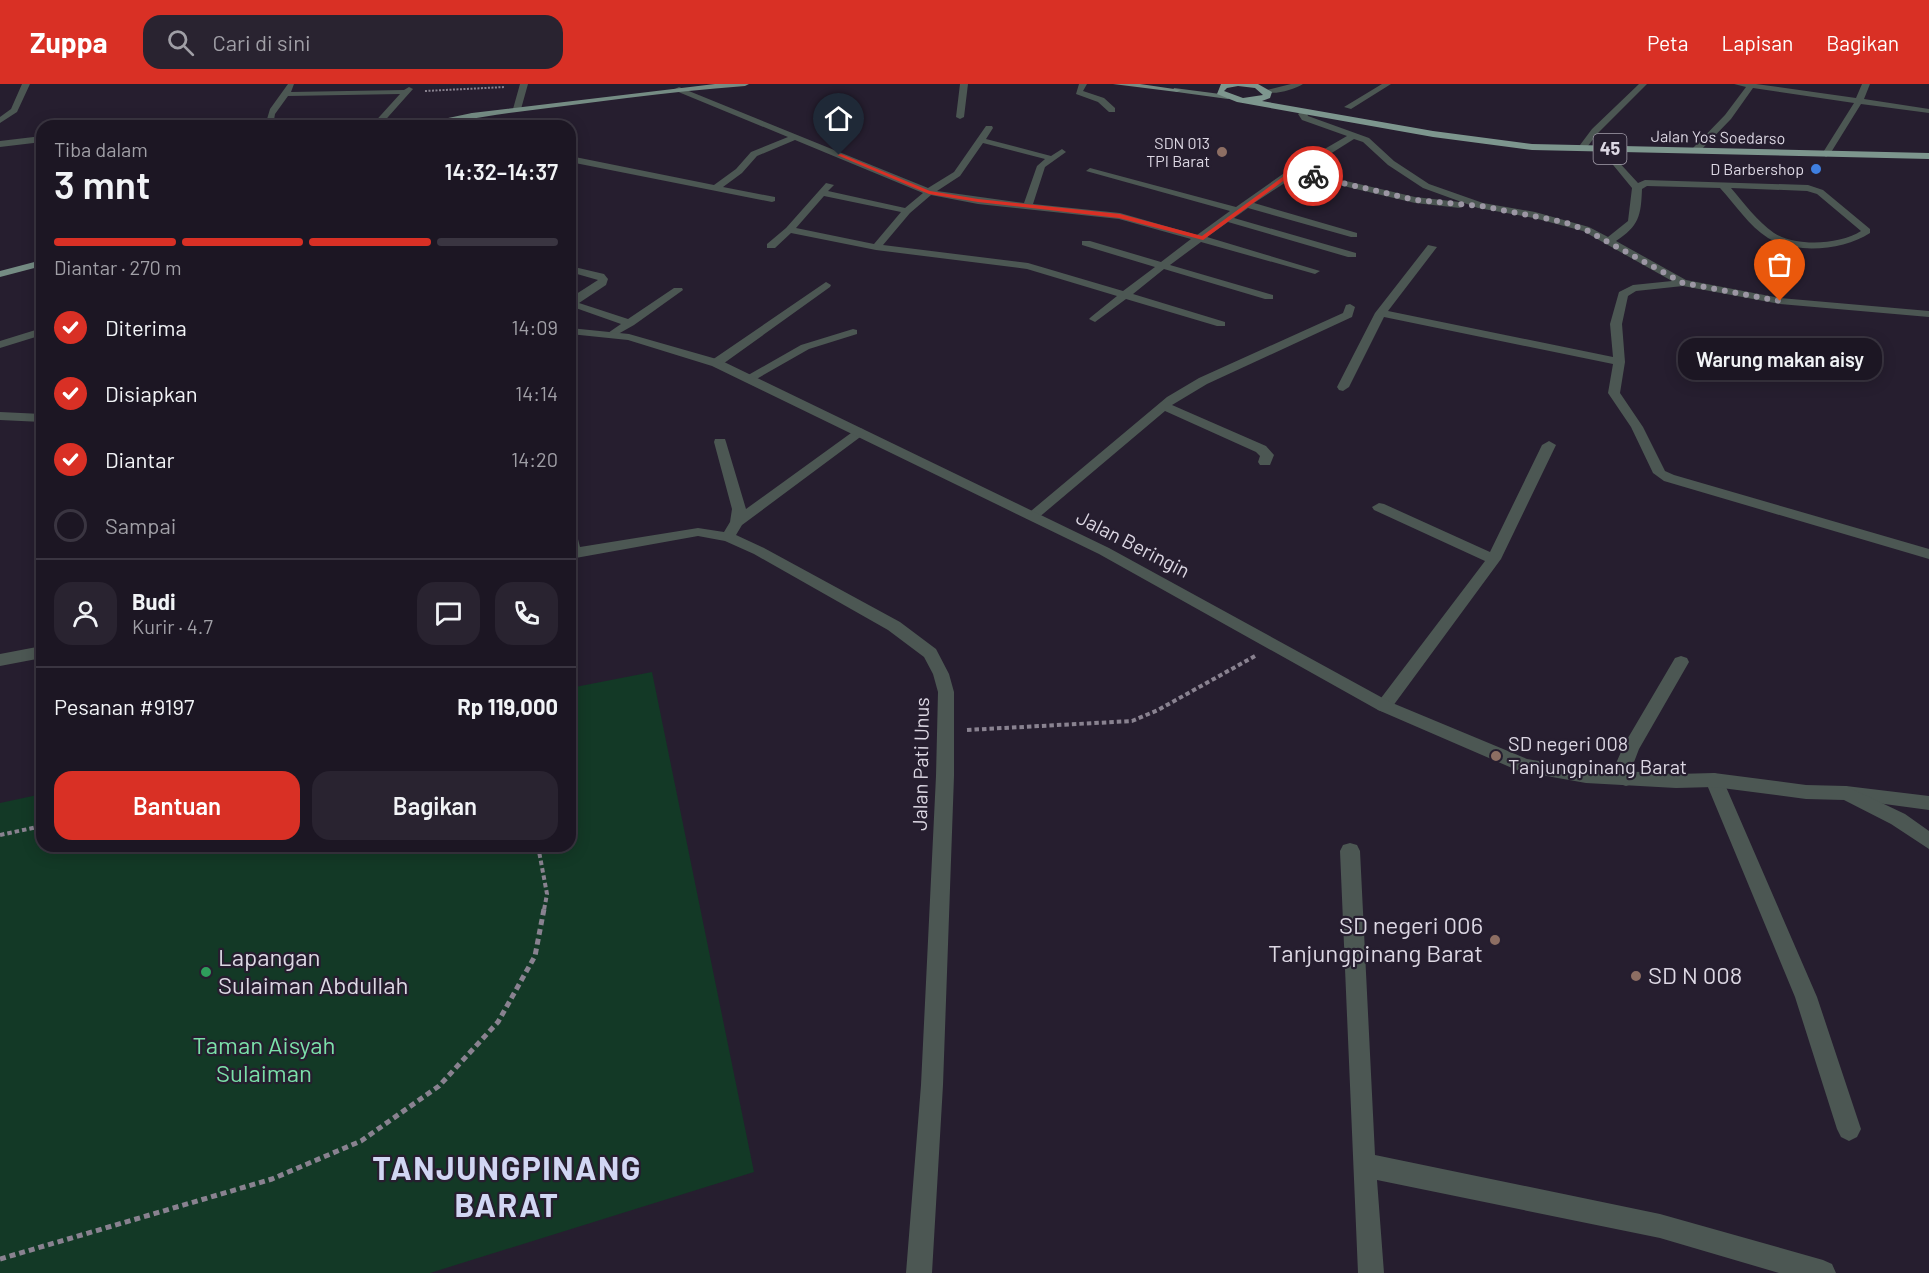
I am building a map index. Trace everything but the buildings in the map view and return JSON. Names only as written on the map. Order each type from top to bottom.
[{"type":"highway","name":"45","points":[[1220,89],[1230,84],[1264,89],[1263,98],[1246,100],[1228,97]]},
{"type":"highway","points":[[1220,89],[1220,92],[1228,97]]},
{"type":"highway","name":"Jalan Yos Soedarso","points":[[1264,89],[1298,111]]},
{"type":"highway","name":"Jalan Yos Soedarso","points":[[1246,100],[1298,111],[1490,142],[1581,149],[1928,157]]},
{"type":"main road","points":[[449,120],[517,109],[709,85],[745,84]]},
{"type":"main road","points":[[1117,84],[1228,97]]},
{"type":"main road","points":[[1178,90],[1220,89]]},
{"type":"main road","points":[[0,274],[36,265]]},
{"type":"street","points":[[0,121],[14,110],[26,84]]},
{"type":"street","points":[[268,120],[273,110],[287,94],[291,84]]},
{"type":"street","points":[[380,120],[414,84]]},
{"type":"street","points":[[960,117],[964,84]]},
{"type":"street","points":[[1083,84],[1079,92],[1101,100],[1112,110]]},
{"type":"street","points":[[1264,89],[1282,89],[1299,84]]},
{"type":"street","points":[[1348,107],[1387,84]]},
{"type":"street","points":[[1581,149],[1595,131],[1643,84]]},
{"type":"street","points":[[1738,84],[1929,111]]},
{"type":"street","points":[[1826,154],[1859,101],[1866,84]]},
{"type":"street","points":[[517,109],[524,85]]},
{"type":"street","points":[[1695,151],[1728,117],[1751,85]]},
{"type":"street","points":[[679,89],[929,192],[1120,216],[1315,271]]},
{"type":"street","points":[[287,94],[405,92]]},
{"type":"street","points":[[1298,111],[1305,118],[1366,140],[1391,163],[1426,186],[1481,206]]},
{"type":"street","points":[[472,116],[474,120]]},
{"type":"street","points":[[876,247],[907,211],[929,192],[957,174],[989,128]]},
{"type":"street","points":[[1095,319],[1293,171],[1354,135]]},
{"type":"street","points":[[715,188],[739,171],[754,154],[795,137]]},
{"type":"street","points":[[0,144],[36,140]]},
{"type":"street","points":[[981,140],[1050,158]]},
{"type":"street","points":[[1604,149],[1637,188],[1636,214],[1632,226],[1608,242]]},
{"type":"street","points":[[1028,206],[1037,173],[1050,158],[1062,152]]},
{"type":"street","points":[[576,160],[772,199]]},
{"type":"street","points":[[1090,171],[1239,211]]},
{"type":"street","points":[[1293,171],[1415,200],[1481,206],[1564,222],[1586,230],[1683,283]]},
{"type":"street","points":[[1637,188],[1644,183],[1799,186],[1815,189],[1867,231],[1855,240],[1822,244],[1800,243],[1772,236],[1723,186]]},
{"type":"street","points":[[771,246],[789,230],[826,189],[907,211]]},
{"type":"street","points":[[1249,204],[1354,235]]},
{"type":"street","points":[[1228,219],[1352,255]]},
{"type":"street","points":[[789,230],[876,247],[1028,266],[1221,324]]},
{"type":"street","points":[[1086,243],[1269,297]]},
{"type":"street","points":[[1343,387],[1381,313],[1432,247]]},
{"type":"street","points":[[576,270],[600,276],[603,279],[602,283],[576,299]]},
{"type":"street","points":[[1929,314],[1780,301],[1683,283],[1633,288],[1623,294],[1616,324],[1619,362],[1614,393],[1637,427],[1660,473],[1678,481],[1929,554]]},
{"type":"street","points":[[716,363],[826,285]]},
{"type":"street","points":[[611,335],[678,290]]},
{"type":"street","points":[[576,305],[630,323]]},
{"type":"street","points":[[1032,516],[1163,406],[1203,381],[1348,315],[1350,307]]},
{"type":"street","points":[[1381,313],[1619,362]]},
{"type":"street","name":"Jalan Beringin","points":[[576,332],[629,338],[716,363],[749,378],[1104,551],[1384,706],[1437,731],[1525,766],[1586,776],[1676,781],[1714,780],[1806,792],[1846,793],[1929,803]]},
{"type":"street","points":[[749,378],[805,347],[854,332]]},
{"type":"street","points":[[0,345],[36,334]]},
{"type":"street","points":[[1163,406],[1261,449],[1266,455],[1265,462]]},
{"type":"street","points":[[0,416],[36,418]]},
{"type":"street","points":[[732,529],[858,432]]},
{"type":"street","points":[[720,442],[740,509],[732,529]]},
{"type":"street","points":[[1384,706],[1494,559],[1549,445]]},
{"type":"street","points":[[1379,507],[1494,559]]},
{"type":"street","name":"Jalan Pati Unus","points":[[576,546],[732,529],[759,551],[894,626],[930,653],[941,674],[946,693],[932,1085],[919,1273]]},
{"type":"street","points":[[0,660],[36,653]]},
{"type":"street","points":[[1626,779],[1622,770],[1631,748],[1681,662]]},
{"type":"street","points":[[1714,780],[1806,997],[1849,1129]]},
{"type":"street","points":[[1846,793],[1898,819],[1929,841]]},
{"type":"street","points":[[1898,819],[1910,801]]},
{"type":"street","points":[[1350,851],[1371,1273]]},
{"type":"street","points":[[1364,1165],[1660,1226],[1823,1273]]},
{"type":"path","points":[[405,92],[524,85]]},
{"type":"path","points":[[945,731],[1132,722],[1158,710],[1274,645]]},
{"type":"path","points":[[0,835],[36,827]]},
{"type":"path","points":[[0,1259],[272,1179],[361,1141],[440,1086],[498,1022],[535,956],[548,894],[539,852]]},
{"type":"green space","name":"Taman Aisyah Sulaiman","points":[[652,672],[754,1172],[430,1273],[0,1273],[0,803],[36,795],[36,852],[576,852],[576,687]]},
{"type":"way so far","points":[[1313,176],[1415,200],[1481,206],[1564,222],[1586,230],[1683,283],[1780,301]]},
{"type":"place","name":"SDN 013 TPI Barat","points":[[1222,152]]},
{"type":"place","name":"D Barbershop","points":[[1816,169]]},
{"type":"place","name":"Warung makan aisy","points":[[1780,301]]},
{"type":"place","name":"SD negeri 008 Tanjungpinang Barat","points":[[1496,756]]},
{"type":"place","name":"SD negeri 006 Tanjungpinang Barat","points":[[1495,940]]},
{"type":"place","name":"Lapangan Sulaiman Abdullah","points":[[206,972]]},
{"type":"place","name":"SD N 008","points":[[1636,976]]},
{"type":"district","name":"TANJUNGPINANG BARAT","points":[[507,1188]]},
{"type":"route","points":[[839,155],[929,192],[978,201],[1120,216],[1203,238],[1293,171],[1313,176]]}]
